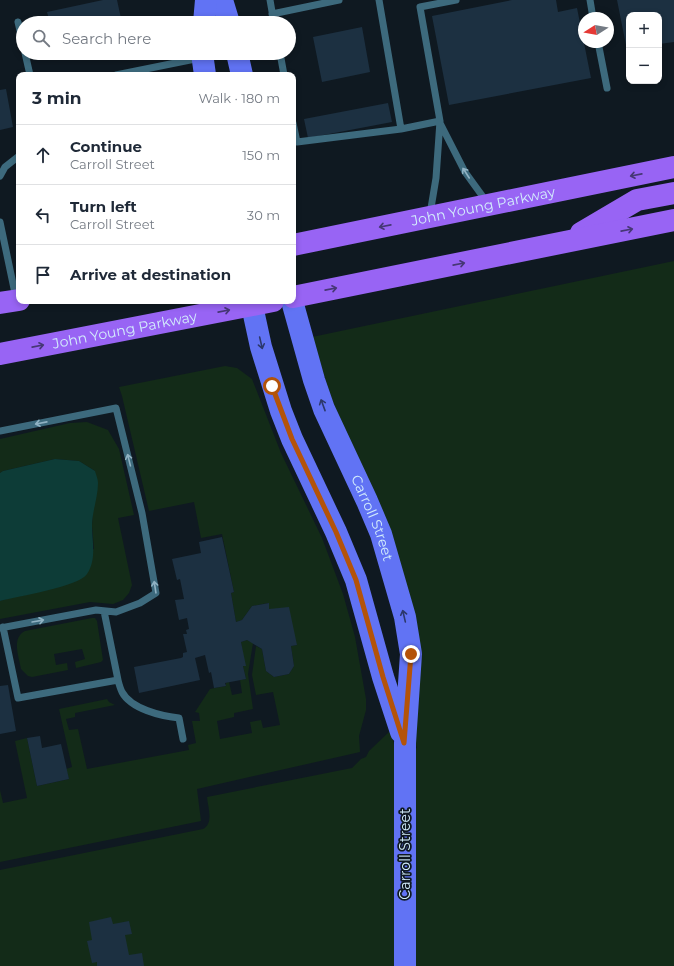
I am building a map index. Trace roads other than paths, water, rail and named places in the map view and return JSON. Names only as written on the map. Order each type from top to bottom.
[{"type":"highway","name":"John Young Parkway","points":[[296,244],[674,167]]},
{"type":"highway","points":[[566,242],[637,200],[674,193]]},
{"type":"highway","points":[[296,296],[674,220]]},
{"type":"highway","name":"John Young Parkway","points":[[0,354],[247,304]]},
{"type":"main road","points":[[205,16],[206,0]]},
{"type":"main road","points":[[222,0],[227,16]]},
{"type":"main road","points":[[239,60],[241,72]]},
{"type":"main road","name":"Carroll Street","points":[[252,304],[261,347],[280,411],[294,445],[336,532],[356,580],[383,677],[404,743]]},
{"type":"main road","name":"Carroll Street","points":[[293,304],[307,358],[322,402],[338,441],[368,500],[381,534],[405,617],[411,654],[404,743],[405,966]]},
{"type":"lane","points":[[270,0],[272,14],[339,0]]},
{"type":"lane","points":[[379,0],[401,129]]},
{"type":"lane","points":[[429,217],[436,178],[440,121],[420,3],[456,0]]},
{"type":"lane","points":[[590,0],[593,12]]},
{"type":"lane","points":[[599,48],[606,88]]},
{"type":"lane","points":[[27,60],[29,72]]},
{"type":"lane","points":[[281,60],[283,72]]},
{"type":"lane","points":[[136,72],[203,62]]},
{"type":"lane","points":[[296,143],[401,129],[440,121]]},
{"type":"lane","points":[[440,121],[465,172],[489,205]]},
{"type":"lane","points":[[0,176],[5,167],[16,158]]},
{"type":"lane","points":[[0,222],[12,301]]},
{"type":"lane","points":[[0,431],[116,408],[142,513],[156,593],[140,602],[116,612],[96,610],[1,628],[18,698],[118,680]]},
{"type":"lane","points":[[104,611],[122,693],[134,706],[167,717],[179,718],[183,739]]}]
